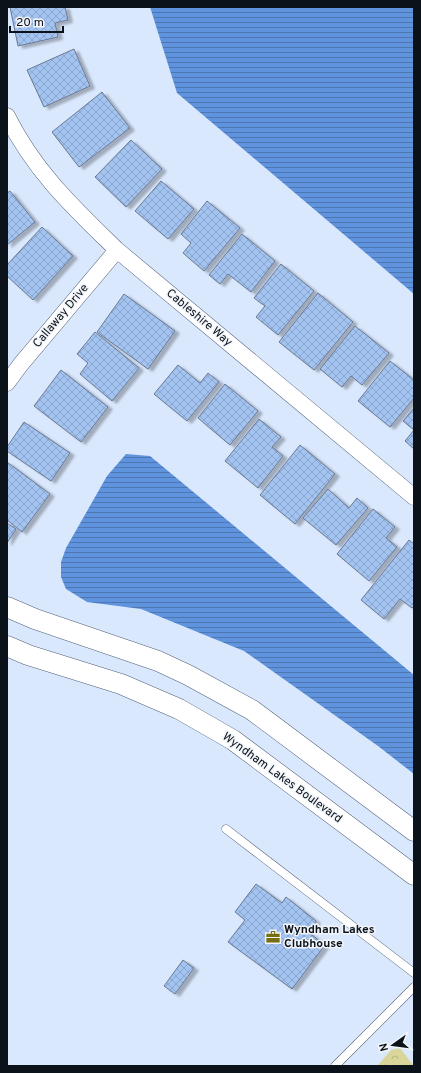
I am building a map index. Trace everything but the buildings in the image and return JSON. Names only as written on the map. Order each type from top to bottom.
[{"type":"street","name":"Cableshire Way","points":[[7,116],[34,161],[52,185],[117,250],[414,498]]},
{"type":"street","name":"Callaway Drive","points":[[7,383],[26,358],[117,250]]},
{"type":"street","points":[[7,607],[35,619],[158,661],[188,674],[252,710],[414,831]]},
{"type":"street","name":"Wyndham Lakes Boulevard","points":[[7,646],[28,655],[121,684],[179,709],[233,740],[414,875]]},
{"type":"lane","points":[[226,829],[414,973]]},
{"type":"lane","points":[[335,1066],[414,987]]},
{"type":"green space","points":[[400,1048],[414,1066],[377,1066],[391,1050]]},
{"type":"water","points":[[150,7],[414,7],[414,294],[177,93]]},
{"type":"water","points":[[126,454],[150,456],[414,675],[414,774],[378,746],[244,651],[141,609],[87,602],[66,589],[61,577],[61,562],[66,548],[107,476]]},
{"type":"place","name":"Wyndham Lakes Clubhouse","points":[[273,937]]}]
